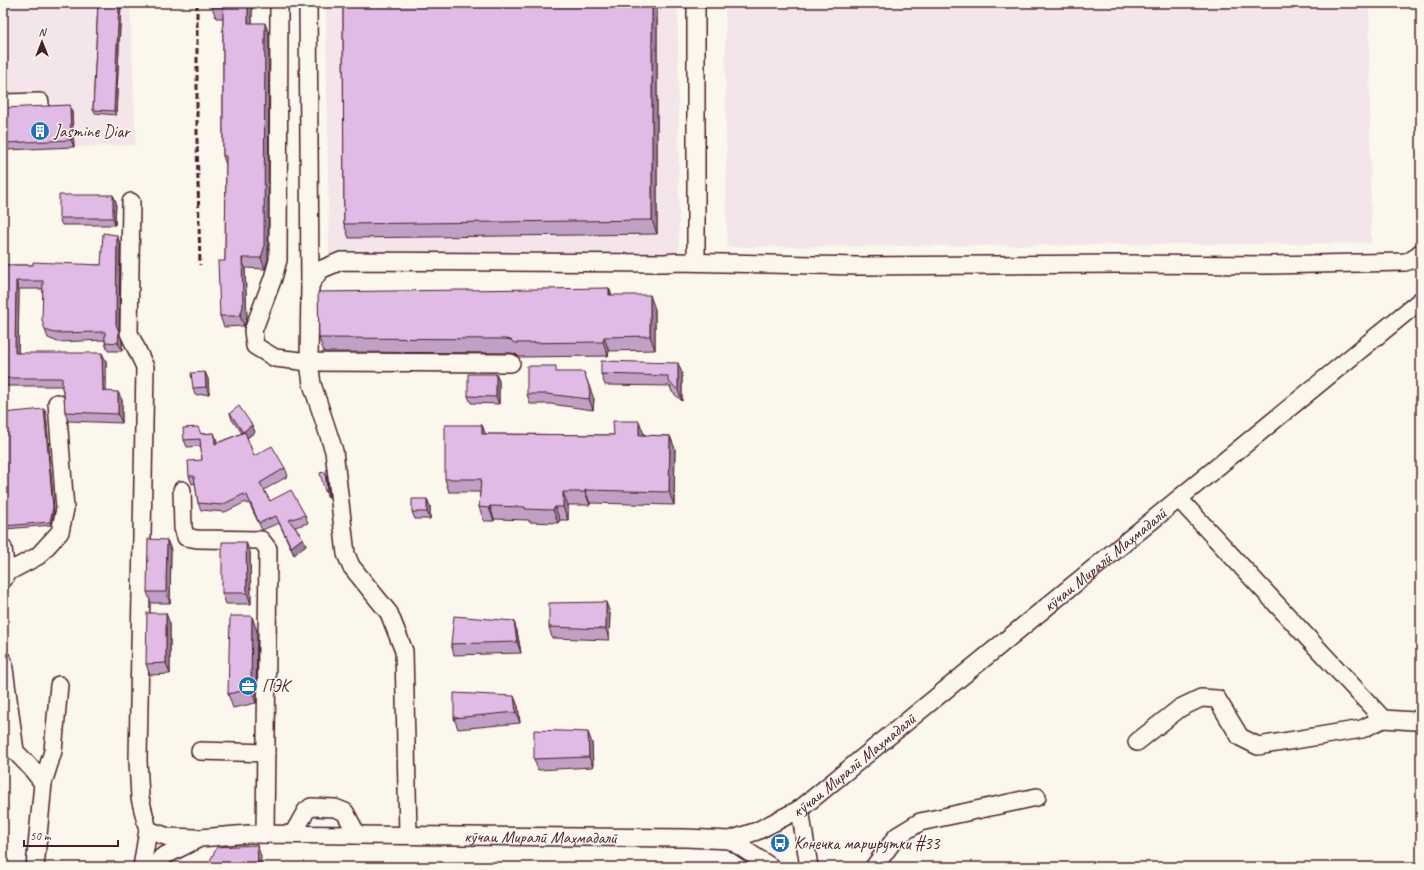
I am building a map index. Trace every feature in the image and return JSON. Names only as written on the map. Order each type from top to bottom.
[{"type":"street","points":[[279,3],[278,260],[273,278],[253,331],[255,346],[275,358],[309,362],[511,363]]},
{"type":"street","points":[[308,3],[310,285],[309,362],[312,384],[334,451],[346,554],[351,566],[389,613],[404,651],[408,835]]},
{"type":"street","points":[[696,3],[696,262]]},
{"type":"street","points":[[3,103],[40,102]]},
{"type":"street","points":[[131,202],[128,333],[145,367],[138,760],[140,798],[148,830],[142,867]]},
{"type":"street","points":[[310,285],[320,270],[341,261],[696,262],[858,266],[1118,264],[1270,265],[1404,262],[1412,260],[1421,252]]},
{"type":"street","name":"кӯчаи Миралӣ Маҳмадалӣ","points":[[154,867],[162,857],[200,838],[249,834],[685,838],[730,840],[757,831],[800,809],[1421,300]]},
{"type":"street","points":[[3,548],[6,576],[38,556],[60,532],[65,509],[57,402]]},
{"type":"street","points":[[182,490],[183,528],[186,537],[197,539],[261,540],[268,549],[265,834]]},
{"type":"street","points":[[1179,499],[1384,719]]},
{"type":"street","points":[[3,661],[5,695],[16,751],[43,783]]},
{"type":"street","points":[[35,867],[43,783],[53,751],[59,685]]},
{"type":"street","points":[[1137,742],[1180,708],[1201,698],[1217,699],[1240,738],[1258,746],[1362,729],[1384,719],[1415,721],[1421,717]]},
{"type":"street","points":[[200,751],[266,753]]},
{"type":"street","points":[[874,867],[897,836],[920,822],[1037,797]]},
{"type":"street","points":[[292,834],[306,811],[311,807],[335,808],[345,812],[357,835]]},
{"type":"street","points":[[800,809],[809,867]]},
{"type":"street","points":[[148,830],[168,837],[200,838]]},
{"type":"street","points":[[730,840],[769,867]]},
{"type":"shaded area","points":[[3,3],[130,3],[136,145],[3,150]]},
{"type":"shaded area","points":[[326,3],[678,3],[679,256],[329,260]]},
{"type":"shaded area","points":[[725,3],[1369,3],[1371,243],[727,247]]},
{"type":"building","points":[[98,3],[119,3],[114,111],[93,110]]},
{"type":"building","points":[[212,3],[248,3],[248,23],[265,23],[264,248],[261,258],[242,258],[243,307],[240,316],[220,316],[218,261],[225,261],[226,156],[223,156],[223,7],[212,7]]},
{"type":"building","points":[[343,3],[652,3],[652,220],[344,224]]},
{"type":"building","name":"Jasmine Diar","points":[[70,105],[71,140],[5,143],[3,138],[3,108]]},
{"type":"building","points":[[59,195],[113,195],[113,218],[59,218]]},
{"type":"building","points":[[103,233],[117,235],[116,324],[119,332],[118,343],[105,342],[105,332],[54,333],[45,330],[42,320],[43,281],[16,281],[15,353],[102,353],[103,391],[118,392],[118,414],[65,412],[62,378],[3,378],[3,265],[33,265],[33,262],[101,265]]},
{"type":"building","points":[[609,288],[609,295],[650,295],[650,336],[604,337],[603,342],[514,343],[511,340],[506,339],[319,338],[318,292]]},
{"type":"building","points":[[601,361],[678,363],[678,390],[668,381],[668,376],[601,374]]},
{"type":"building","points":[[527,366],[556,366],[556,372],[584,372],[590,389],[589,399],[547,394],[527,394]]},
{"type":"building","points":[[205,372],[206,387],[193,388],[191,373]]},
{"type":"building","points":[[468,374],[496,374],[496,397],[468,396]]},
{"type":"building","points":[[239,406],[252,425],[243,432],[230,413]]},
{"type":"building","points":[[44,409],[53,507],[50,522],[5,526],[3,509],[3,413]]},
{"type":"building","points":[[613,421],[639,421],[639,435],[670,436],[669,492],[585,490],[585,492],[563,492],[563,507],[555,507],[553,510],[525,509],[525,507],[490,506],[489,508],[479,507],[481,479],[445,479],[445,425],[482,425],[482,434],[614,435]]},
{"type":"building","points":[[198,427],[201,434],[214,433],[215,444],[245,432],[254,456],[272,446],[285,468],[260,483],[270,501],[291,490],[305,515],[289,520],[303,538],[291,547],[276,516],[259,523],[247,495],[245,496],[244,494],[222,505],[198,503],[194,476],[189,476],[188,461],[202,460],[200,439],[184,440],[183,428]]},
{"type":"building","points":[[325,472],[327,491],[325,491],[320,473]]},
{"type":"building","points":[[412,499],[427,499],[427,512],[412,512]]},
{"type":"building","points":[[148,539],[167,540],[166,592],[147,592]]},
{"type":"building","points":[[222,542],[246,542],[247,593],[222,593]]},
{"type":"building","points":[[606,602],[606,629],[549,627],[549,603]]},
{"type":"building","points":[[147,613],[166,613],[166,663],[146,664]]},
{"type":"building","points":[[230,616],[252,616],[251,689],[228,694]]},
{"type":"building","points":[[454,616],[514,621],[517,642],[451,644]]},
{"type":"building","points":[[454,693],[514,696],[516,712],[454,718]]},
{"type":"building","points":[[534,730],[588,732],[589,757],[534,759]]},
{"type":"building","points":[[257,845],[258,867],[207,867],[217,847]]},
{"type":"railway","points":[[197,3],[197,140],[200,265]]},
{"type":"place","name":"Jasmine Diar","points":[[40,131]]},
{"type":"place","name":"ПЭК","points":[[248,686]]},
{"type":"place","name":"Конечка маршрутки #33","points":[[780,843]]}]
